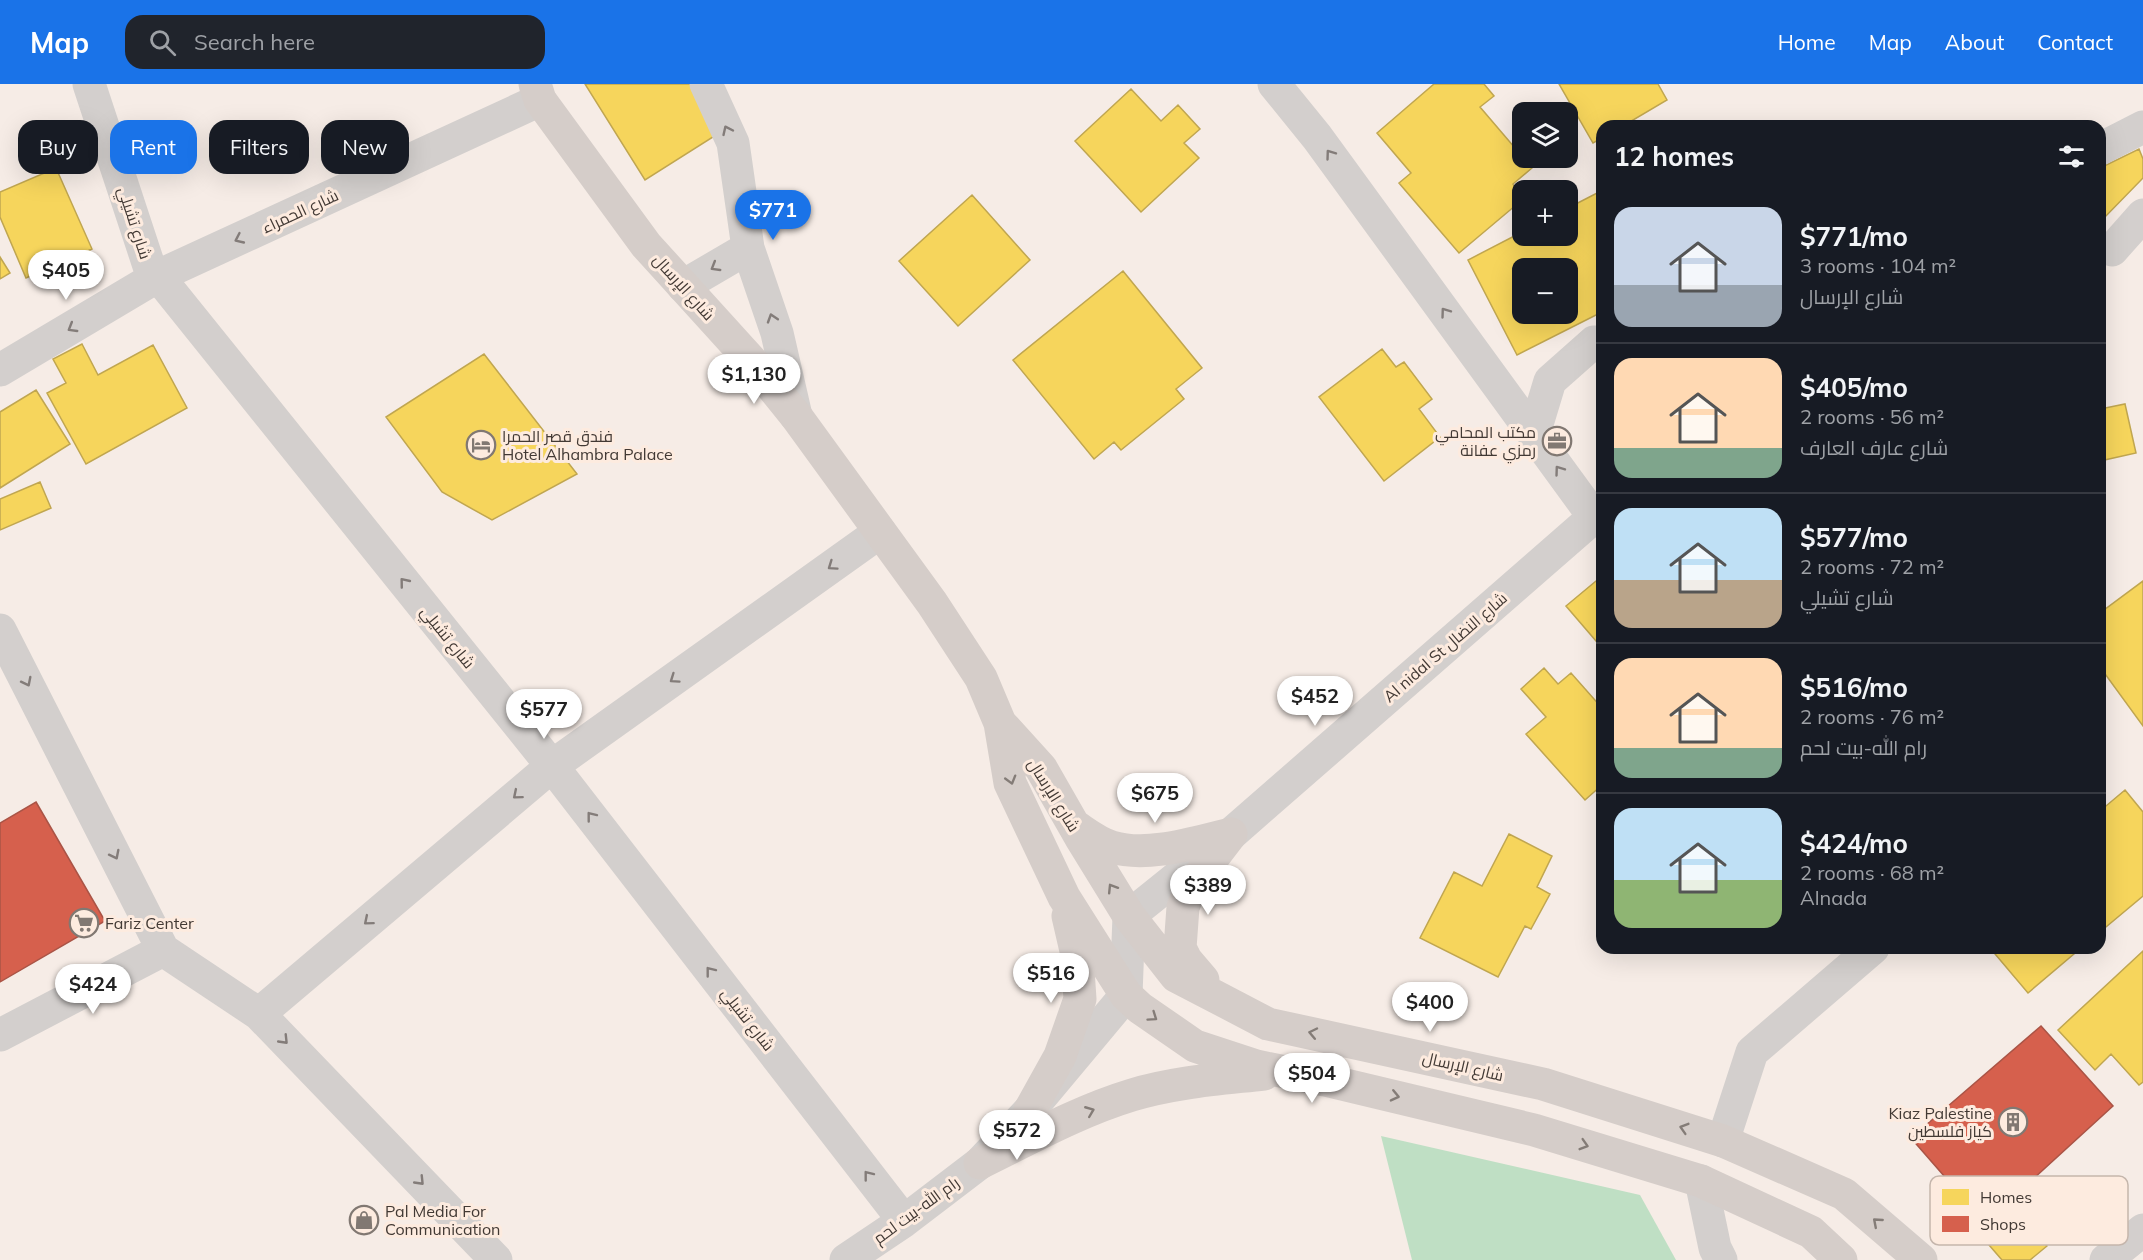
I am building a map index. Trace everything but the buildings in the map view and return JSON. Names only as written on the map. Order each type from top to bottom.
[{"type":"main road","name":"شارع الإرسال","points":[[537,92],[646,245],[753,363],[796,416],[932,603],[981,678],[1000,723],[1010,783],[1064,897],[1126,995],[1140,1008],[1195,1046],[1256,1066],[1534,1130],[1701,1181],[1811,1232],[1841,1260]]},
{"type":"main road","name":"شارع الإرسال","points":[[1000,723],[1041,768],[1129,916],[1176,976],[1268,1024],[1543,1084],[1723,1141],[1844,1194],[1921,1260]]},
{"type":"main road","points":[[1074,825],[1100,842],[1113,848],[1125,849],[1152,850],[1231,834]]},
{"type":"main road","points":[[1222,1001],[1186,960],[1180,948],[1181,923],[1189,890],[1231,834]]},
{"type":"main road","points":[[1030,1110],[1060,1056],[1080,999],[1077,955],[1064,897]]},
{"type":"main road","points":[[980,1163],[1056,1126],[1132,1094],[1191,1081],[1282,1071]]},
{"type":"street","name":"شارع تشيلي","points":[[89,84],[151,272],[158,276],[552,766],[904,1221]]},
{"type":"street","points":[[706,84],[733,143],[748,248],[777,333],[796,416]]},
{"type":"street","points":[[1274,84],[1317,137],[1534,434],[1596,512]]},
{"type":"street","name":"شارع الحمراء","points":[[0,370],[158,276],[537,92]]},
{"type":"street","points":[[2106,146],[2143,127]]},
{"type":"street","points":[[2106,253],[2143,215]]},
{"type":"street","points":[[2106,253],[2143,240]]},
{"type":"street","points":[[683,286],[748,248]]},
{"type":"street","points":[[1534,434],[1550,381],[1596,342]]},
{"type":"street","name":"Al nidal St شارع النضال","points":[[1129,916],[1231,834],[1596,517]]},
{"type":"street","points":[[259,1014],[552,766],[880,532]]},
{"type":"street","points":[[0,630],[163,950],[259,1014],[496,1260]]},
{"type":"street","points":[[1126,995],[1129,916]]},
{"type":"street","points":[[0,1035],[163,950]]},
{"type":"street","points":[[1723,1141],[1752,1052],[1867,954]]},
{"type":"street","name":"رام الله-بيت لحم","points":[[846,1260],[904,1221],[980,1163],[1030,1110],[1126,995]]},
{"type":"street","points":[[1701,1181],[1715,1248],[1721,1260]]},
{"type":"street","points":[[2128,1242],[2143,1230]]},
{"type":"street","points":[[2106,1260],[2124,1245]]},
{"type":"green space","points":[[1381,1136],[1640,1195],[1676,1260],[1412,1260]]},
{"type":"place","name":"مكتب المحامي رمزي عفانة","points":[[1557,441]]},
{"type":"place","name":"فندق قصر الحمرا Hotel Alhambra Palace","points":[[481,445]]},
{"type":"place","name":"Fariz Center","points":[[84,923]]},
{"type":"place","name":"Kiaz Palestine كياز فلسطين","points":[[2013,1122]]},
{"type":"place","name":"Pal Media For Communication","points":[[364,1220]]}]
